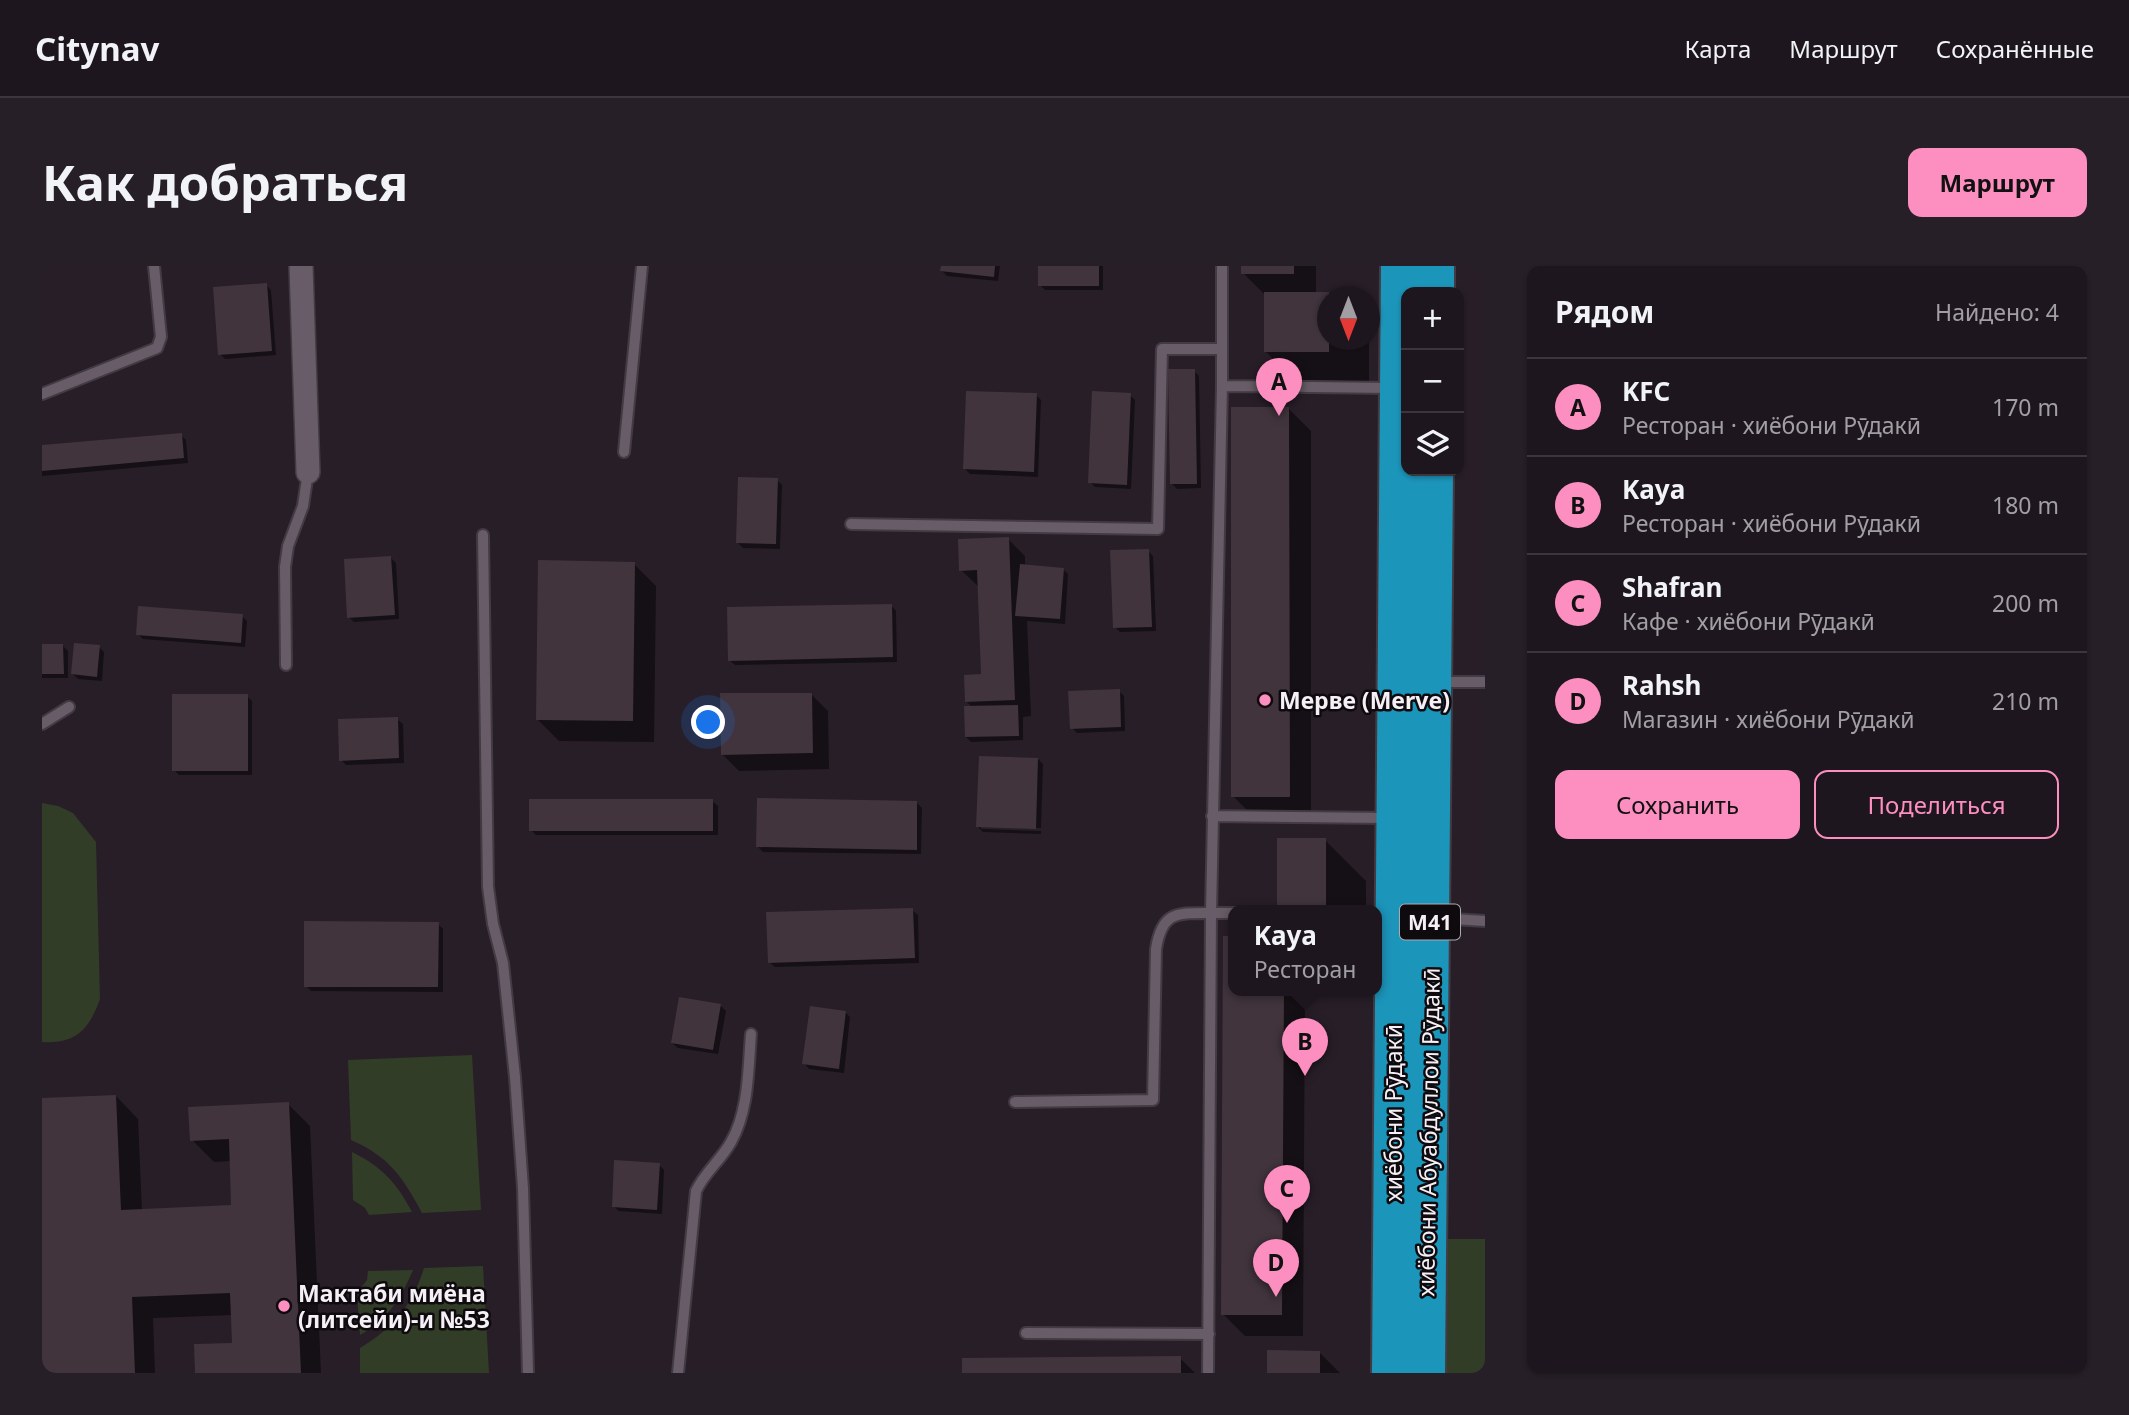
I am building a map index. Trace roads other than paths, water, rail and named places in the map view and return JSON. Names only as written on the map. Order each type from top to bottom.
[{"type":"highway","name":"хиёбони Рӯдакӣ","points":[[1400,266],[1402,350]]},
{"type":"highway","points":[[1435,266],[1435,287]]},
{"type":"highway","name":"хиёбони Рӯдакӣ","points":[[1391,1373],[1404,916],[1396,818],[1403,413]]},
{"type":"highway","name":"хиёбони Абуабдуллои Рӯдакӣ","points":[[1426,1373],[1404,916],[1432,682],[1434,476]]},
{"type":"street","points":[[300,266],[308,472]]},
{"type":"lane","points":[[42,394],[157,348],[161,337],[154,266]]},
{"type":"lane","points":[[624,452],[642,266]]},
{"type":"lane","points":[[1208,1373],[1210,913],[1222,386],[1222,266]]},
{"type":"lane","points":[[851,524],[1158,529],[1162,349],[1221,349]]},
{"type":"lane","points":[[1222,386],[1401,388]]},
{"type":"lane","points":[[286,665],[285,567],[288,546],[303,506],[308,472]]},
{"type":"lane","points":[[483,535],[488,887],[503,963],[515,1077],[523,1188],[528,1373]]},
{"type":"lane","points":[[1432,682],[1485,682]]},
{"type":"lane","points":[[42,724],[69,707]]},
{"type":"lane","points":[[1212,816],[1396,818]]},
{"type":"lane","points":[[1015,1102],[1153,1100],[1156,948],[1159,932],[1167,920],[1178,913],[1228,914]]},
{"type":"lane","points":[[1404,916],[1485,921]]},
{"type":"lane","points":[[678,1373],[696,1191],[704,1175],[725,1152],[738,1125],[747,1081],[751,1034]]},
{"type":"lane","points":[[1027,1333],[1209,1334]]},
{"type":"place","name":"KFC","points":[[1279,416]]},
{"type":"place","name":"Mерве (Merve)","points":[[1265,700]]},
{"type":"place","name":"Kaya","points":[[1305,1076]]},
{"type":"place","name":"Shafran","points":[[1287,1223]]},
{"type":"place","name":"Rahsh","points":[[1276,1297]]},
{"type":"place","name":"Мактаби миёна (литсейи)-и №53","points":[[284,1306]]}]
